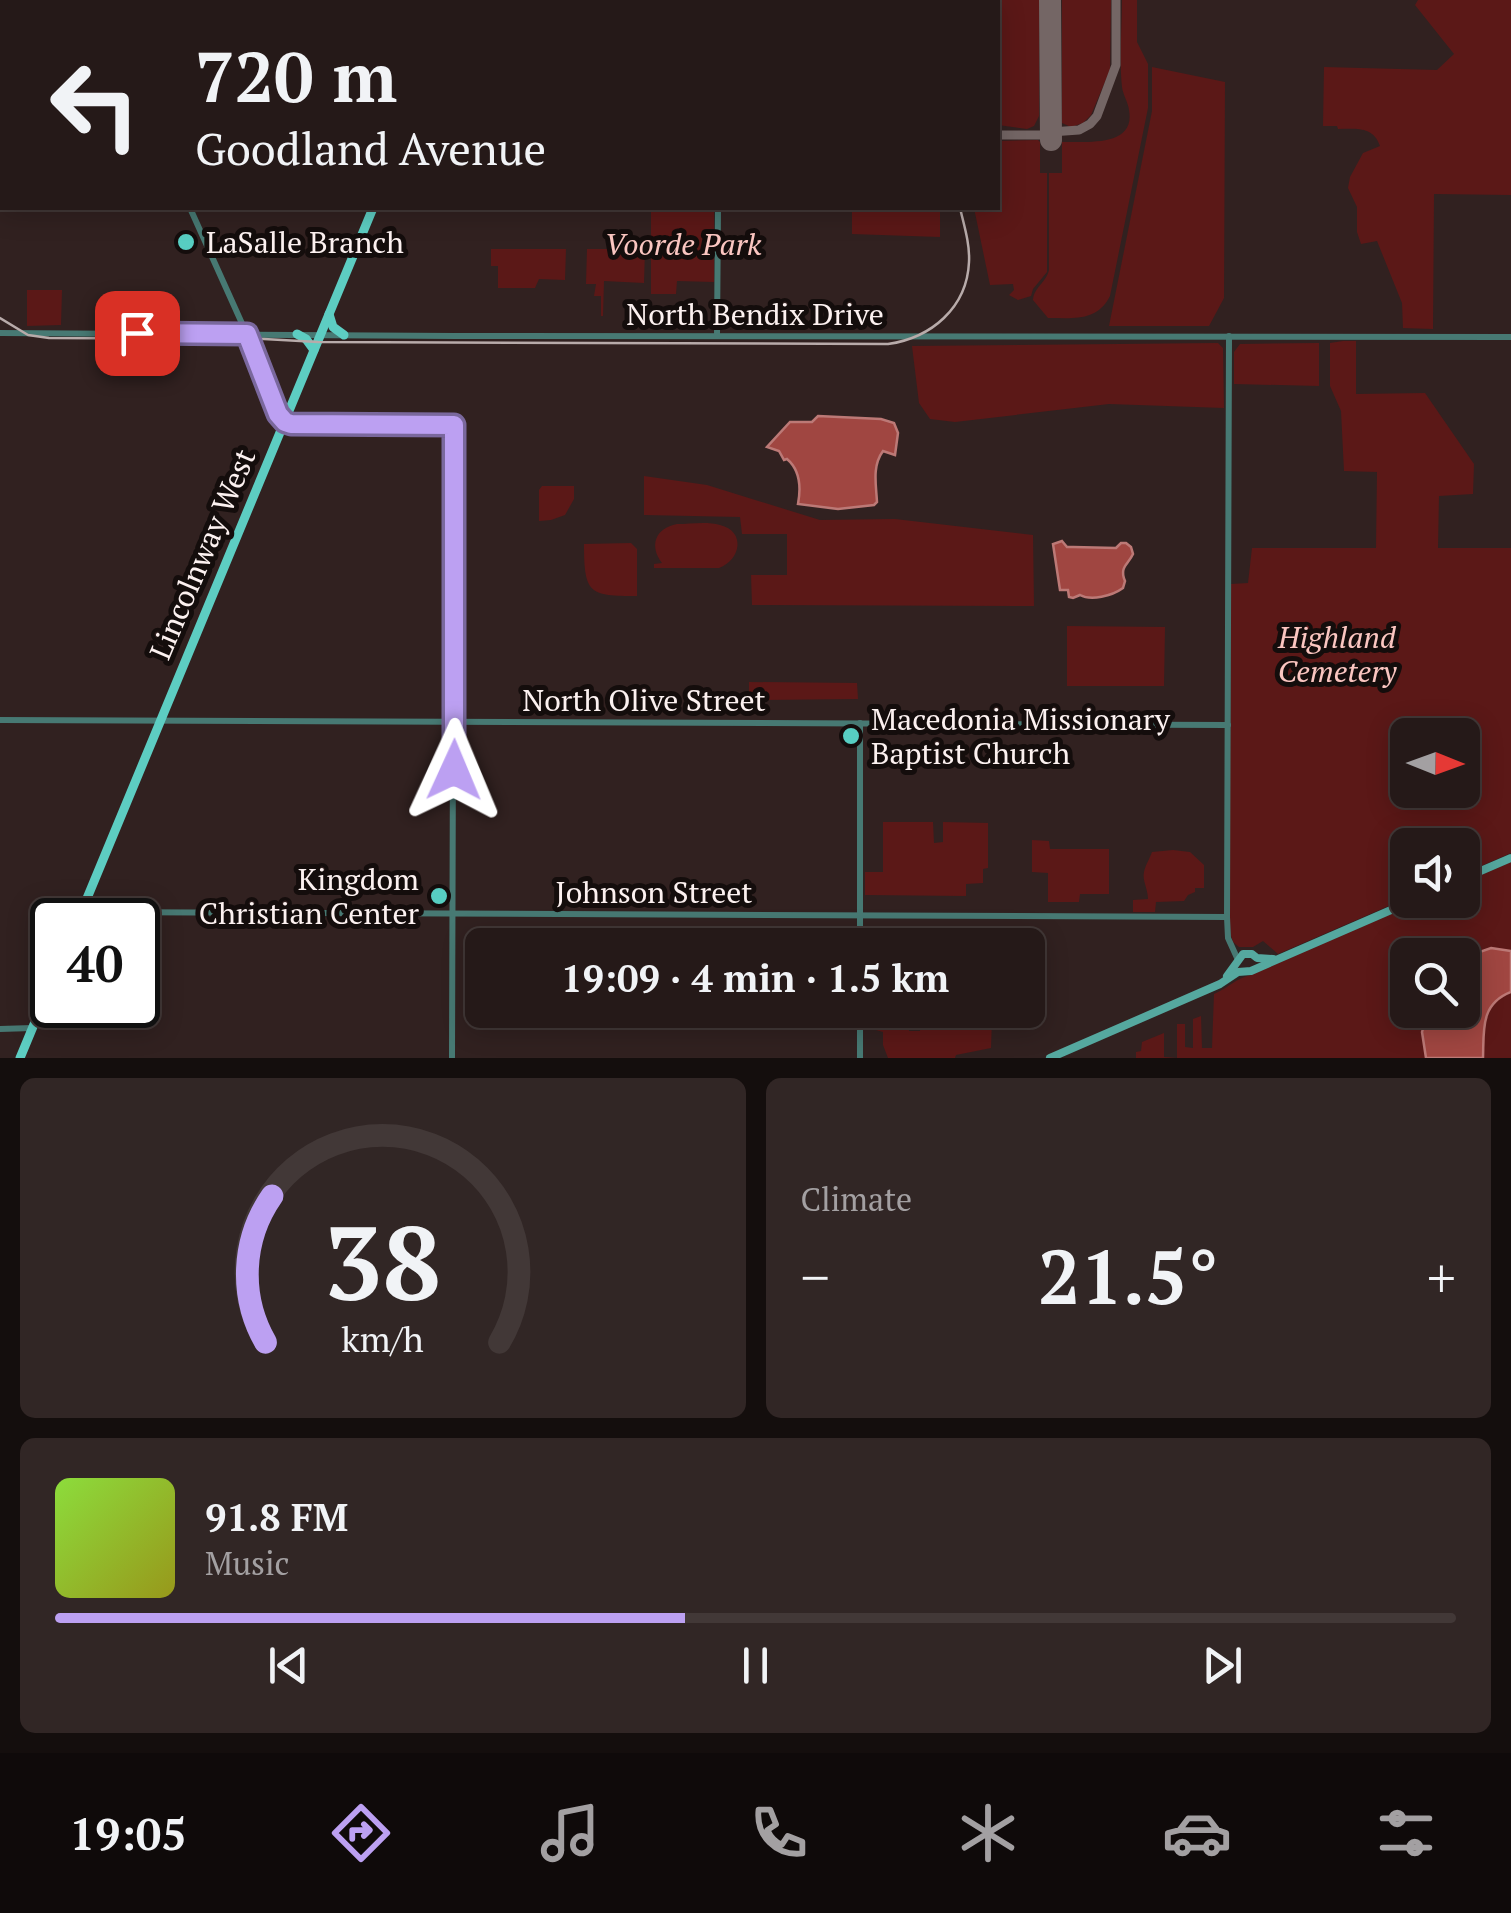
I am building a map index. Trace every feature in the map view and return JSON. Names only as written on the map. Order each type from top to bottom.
[{"type":"main road","name":"Lincolnway West","points":[[86,898],[372,210]]},
{"type":"main road","points":[[329,314],[333,327],[344,335]]},
{"type":"main road","points":[[297,334],[314,350]]},
{"type":"main road","points":[[1480,871],[1511,858]]},
{"type":"main road","points":[[1050,1058],[1220,984],[1234,974],[1251,972],[1256,964],[1282,957],[1390,910]]},
{"type":"main road","points":[[1220,984],[1240,958],[1252,954],[1256,964]]},
{"type":"main road","points":[[1240,958],[1243,972]]},
{"type":"main road","points":[[20,1058],[32,1028]]},
{"type":"street","points":[[191,210],[278,414],[285,422],[454,425],[452,1058]]},
{"type":"street","points":[[717,336],[718,210]]},
{"type":"street","name":"North Bendix Drive","points":[[0,333],[1511,337]]},
{"type":"street","points":[[1230,336],[1227,917],[1232,943],[1240,958]]},
{"type":"street","name":"North Olive Street","points":[[0,720],[1228,724]]},
{"type":"street","points":[[860,723],[860,928]]},
{"type":"street","name":"Johnson Street","points":[[160,916],[1227,917]]},
{"type":"street","points":[[0,1029],[32,1028]]},
{"type":"street","points":[[860,1028],[860,1058]]},
{"type":"green space","points":[[1000,0],[1039,0],[1039,116],[1034,126],[1027,129],[1000,125]]},
{"type":"green space","points":[[1062,0],[1111,0],[1110,70],[1091,115],[1071,127],[1062,123]]},
{"type":"green space","points":[[1122,0],[1137,0],[1137,42],[1148,64],[1148,108],[1110,296],[1091,314],[1048,318],[1033,300],[1049,270],[1049,173],[1062,173],[1062,142],[1107,140],[1125,131],[1129,122],[1121,76]]},
{"type":"green space","points":[[1418,0],[1511,0],[1511,195],[1434,194],[1433,329],[1403,328],[1402,303],[1377,241],[1361,244],[1357,232],[1357,207],[1348,188],[1350,177],[1363,153],[1380,146],[1377,140],[1363,130],[1323,126],[1324,67],[1437,70],[1454,54],[1415,5]]},
{"type":"green space","points":[[1152,67],[1225,82],[1224,298],[1209,326],[1109,326],[1152,111]]},
{"type":"green space","points":[[1038,140],[1040,173],[1047,173],[1047,272],[1031,296],[1018,300],[1009,295],[1013,284],[990,285],[974,210],[1000,210],[1000,141]]},
{"type":"green space","name":"Voorde Park","points":[[651,210],[714,210],[714,282],[677,281],[676,294],[651,294]]},
{"type":"green space","points":[[852,210],[940,210],[940,237],[852,234]]},
{"type":"green space","points":[[491,249],[566,249],[565,280],[539,279],[535,288],[498,288],[498,266],[491,266]]},
{"type":"green space","points":[[587,249],[645,249],[644,283],[604,281],[603,316],[601,296],[594,296],[596,284],[586,284]]},
{"type":"green space","points":[[27,290],[62,290],[61,325],[27,326]]},
{"type":"green space","name":"Highland Cemetery","points":[[1356,341],[1356,394],[1425,393],[1474,464],[1473,494],[1439,496],[1438,548],[1511,548],[1511,853],[1480,867],[1480,828],[1390,828],[1390,905],[1278,954],[1263,941],[1253,947],[1239,947],[1229,930],[1231,584],[1248,583],[1252,548],[1376,548],[1377,472],[1344,471],[1341,411],[1330,386],[1330,343]]},
{"type":"green space","points":[[1218,343],[1223,348],[1224,408],[1109,404],[955,422],[930,419],[919,403],[912,346]]},
{"type":"green space","points":[[1319,343],[1319,386],[1234,384],[1234,352],[1240,344]]},
{"type":"green space","points":[[644,476],[707,485],[820,520],[895,519],[1033,535],[1034,606],[752,605],[751,575],[787,575],[787,534],[742,534],[740,517],[644,515]]},
{"type":"green space","points":[[542,486],[574,486],[574,499],[565,515],[539,521]]},
{"type":"green space","points":[[710,523],[728,528],[737,539],[736,552],[719,568],[654,568],[654,564],[662,563],[656,539],[664,529],[677,524]]},
{"type":"green space","points":[[631,543],[637,549],[637,596],[608,595],[592,589],[586,573],[584,544]]},
{"type":"green space","points":[[1067,626],[1165,627],[1164,686],[1067,686]]},
{"type":"green space","points":[[749,682],[857,683],[858,699],[749,700]]},
{"type":"green space","points":[[883,822],[933,822],[934,843],[943,842],[943,822],[988,823],[988,868],[983,869],[983,883],[966,884],[966,896],[865,895],[865,872],[883,872]]},
{"type":"green space","points":[[1032,840],[1049,841],[1050,849],[1109,849],[1109,894],[1080,894],[1079,902],[1048,902],[1048,873],[1032,872]]},
{"type":"green space","points":[[1152,852],[1190,852],[1204,865],[1204,888],[1195,888],[1184,901],[1156,902],[1155,912],[1133,912],[1133,900],[1148,899],[1144,875]]},
{"type":"green space","points":[[1511,862],[1511,951],[1480,952],[1480,938],[1390,938],[1390,1028],[1424,1028],[1426,1058],[1177,1058],[1177,1024],[1185,1024],[1185,1047],[1193,1048],[1193,1019],[1201,1016],[1202,1048],[1212,1048],[1214,994],[1390,914],[1390,918],[1480,918],[1480,876]]},
{"type":"green space","points":[[1511,992],[1511,1058],[1483,1058],[1489,1011]]},
{"type":"green space","points":[[992,1028],[991,1048],[955,1058],[888,1058],[883,1032],[876,1030]]},
{"type":"green space","points":[[1164,1033],[1164,1057],[1177,1058],[1136,1058],[1136,1052],[1141,1051],[1142,1042]]},
{"type":"shaded area","points":[[818,416],[894,423],[898,433],[895,455],[883,451],[877,463],[874,505],[838,509],[798,504],[795,468],[779,451],[767,447],[790,422],[812,422]]},
{"type":"shaded area","points":[[1062,541],[1067,547],[1116,548],[1126,543],[1133,554],[1124,569],[1123,588],[1102,597],[1069,597],[1068,590],[1060,590],[1053,544]]},
{"type":"shaded area","points":[[1491,948],[1511,951],[1511,992],[1489,1011],[1483,1058],[1426,1058],[1423,1028],[1480,1028],[1480,952]]},
{"type":"taxiway","points":[[1051,132],[1079,130],[1097,116],[1116,65],[1116,0]]},
{"type":"taxiway","points":[[1000,135],[1051,135]]},
{"type":"runway","points":[[1050,0],[1051,140]]},
{"type":"railway","points":[[0,318],[28,335],[49,338],[888,344],[932,328],[954,307],[962,293],[969,255],[960,210]]},
{"type":"place","name":"LaSalle Branch","points":[[186,242]]},
{"type":"place","name":"Macedonia Missionary Baptist Church","points":[[851,736]]},
{"type":"place","name":"Kingdom Christian Center","points":[[439,896]]},
{"type":"route","points":[[137,333],[247,334],[278,414],[291,424],[454,425],[454,770]]}]
